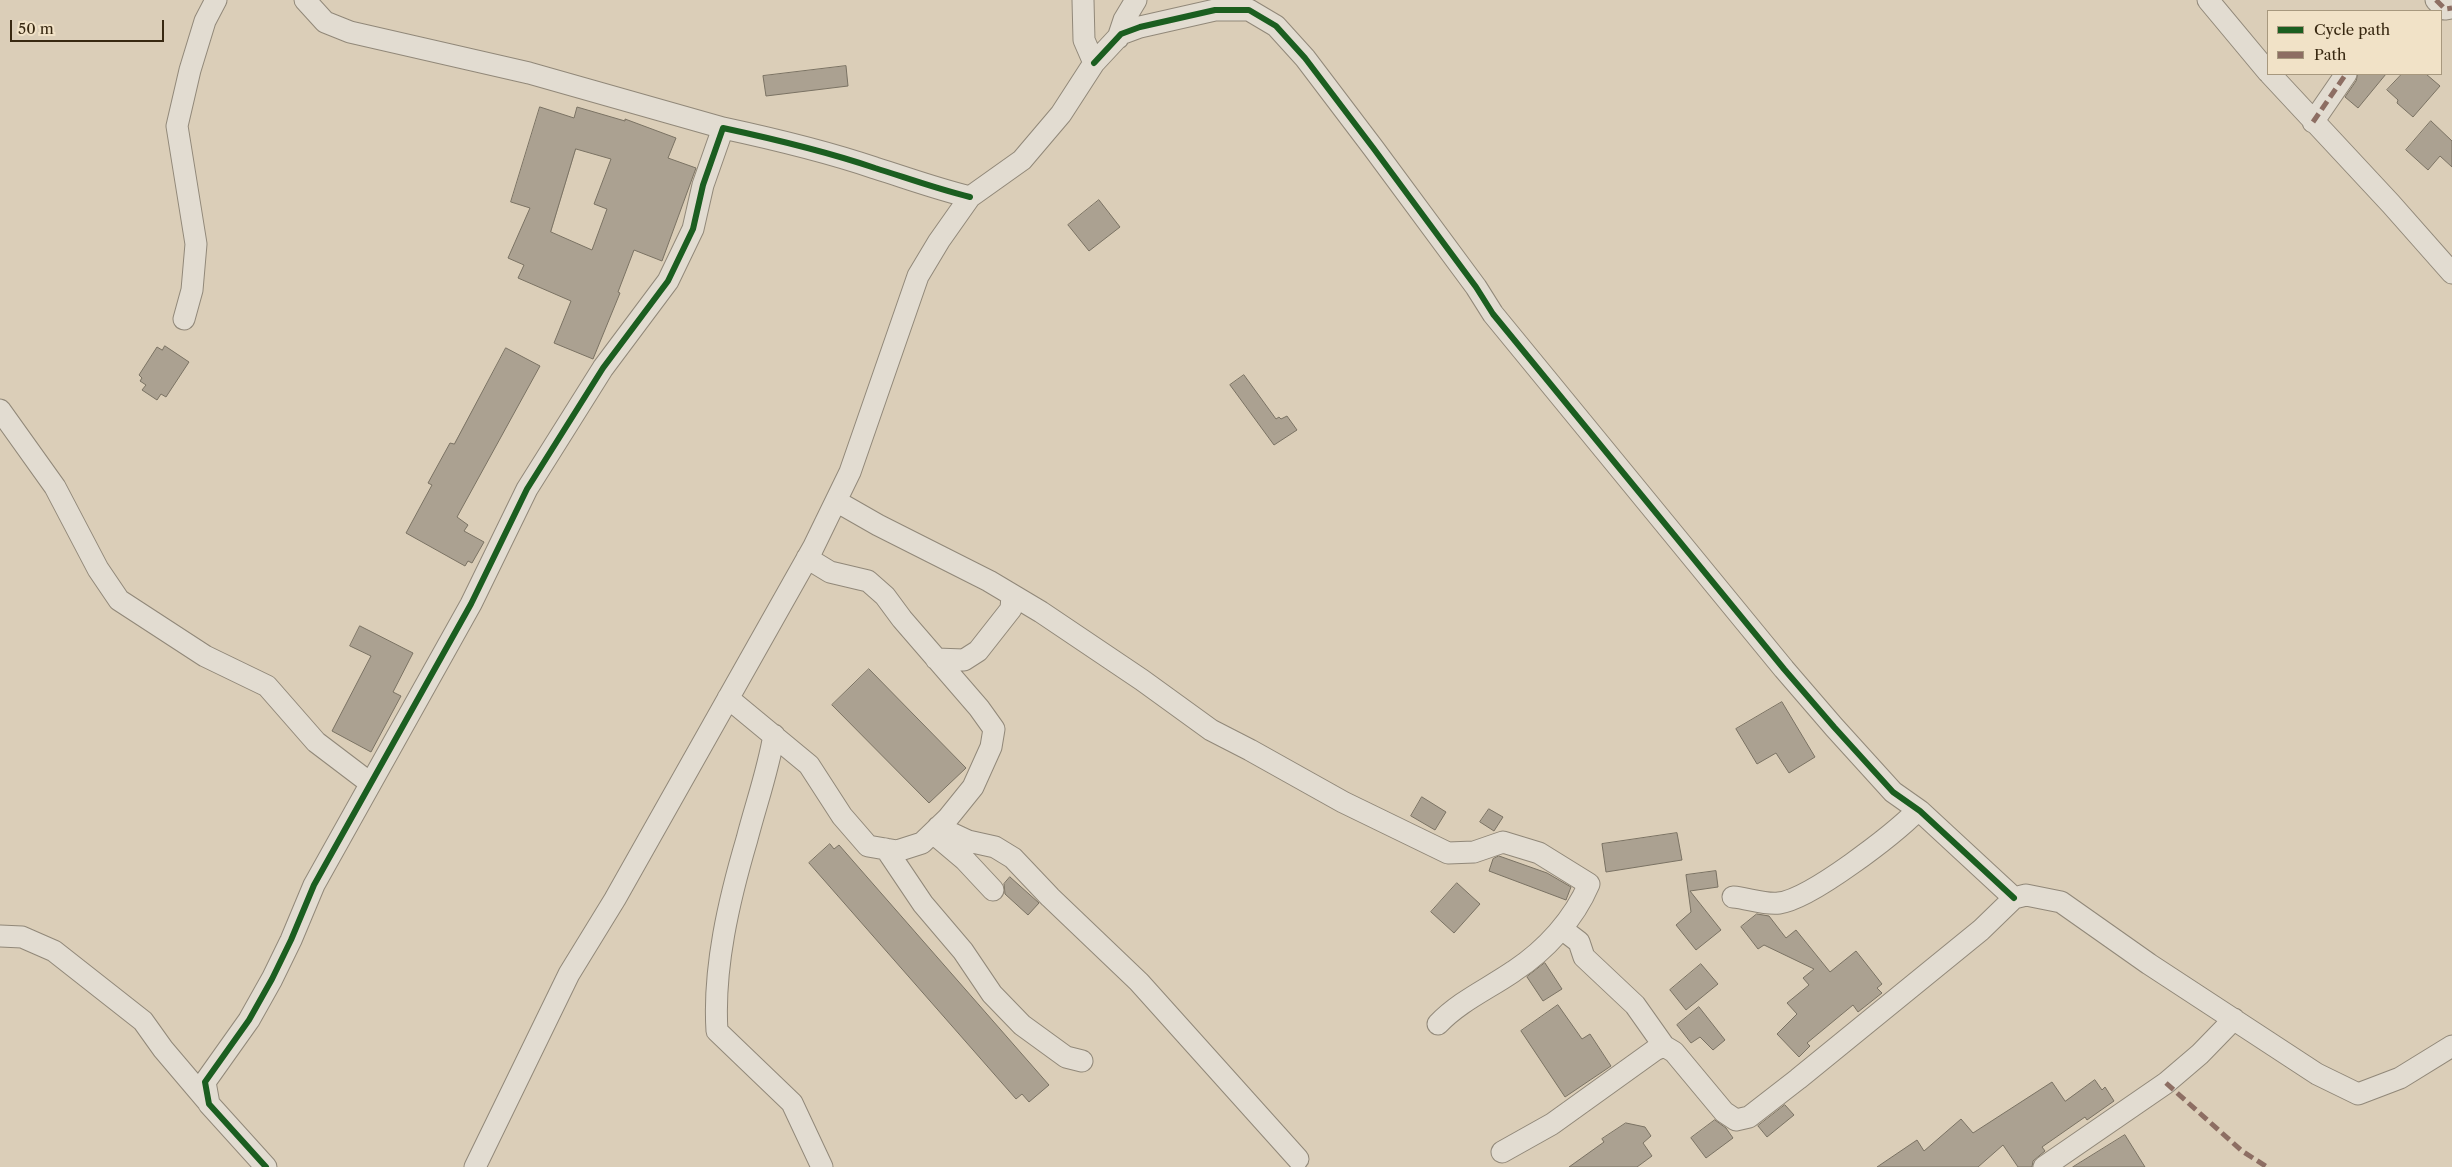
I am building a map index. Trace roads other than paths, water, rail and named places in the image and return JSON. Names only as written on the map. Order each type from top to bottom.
[{"type":"street","points":[[184,319],[192,290],[196,244],[177,126],[190,70],[205,21],[216,0]]},
{"type":"street","points":[[305,0],[325,22],[350,32],[529,73],[723,128],[786,141],[932,188],[970,197]]},
{"type":"street","points":[[1083,0],[1084,40],[1094,63]]},
{"type":"street","points":[[1118,38],[1124,20],[1136,0]]},
{"type":"street","points":[[2208,0],[2267,71]]},
{"type":"street","points":[[475,1167],[569,974],[615,899],[807,558],[836,500],[864,436],[918,276],[939,241],[970,197],[1022,160],[1061,114],[1094,63],[1118,38],[1140,27],[1215,10],[1249,10],[1276,26],[1305,58],[1476,287],[1493,314],[1541,375],[1797,684],[1893,792],[1918,810],[2014,898]]},
{"type":"street","points":[[2271,75],[2391,204],[2452,273]]},
{"type":"street","points":[[2313,122],[2345,75]]},
{"type":"street","points":[[197,1080],[249,1020],[272,979],[314,885],[471,604],[527,489],[602,368],[668,280],[693,228],[703,185],[723,128]]},
{"type":"street","points":[[0,410],[55,487],[98,569],[119,600],[205,656],[266,686],[316,742],[370,783]]},
{"type":"street","points":[[836,500],[878,525],[1012,595],[1142,680],[1210,730],[1343,802],[1448,853],[1474,852],[1503,842],[1539,853],[1589,884],[1583,899],[1562,929],[1516,970],[1450,1012],[1438,1024]]},
{"type":"street","points":[[728,698],[809,765],[842,816],[868,846],[897,851],[922,843],[936,830],[973,787],[991,747],[994,728],[885,596],[868,581],[830,572],[807,558]]},
{"type":"street","points":[[936,659],[964,660],[978,651],[1010,609],[1012,595]]},
{"type":"street","points":[[774,735],[769,766],[746,840],[728,913],[715,1002],[716,1031],[792,1103],[822,1167]]},
{"type":"street","points":[[1733,897],[1778,904],[1800,897],[1840,871],[1904,824],[1918,810]]},
{"type":"street","points":[[936,830],[992,890]]},
{"type":"street","points":[[936,830],[968,841],[995,847],[1014,858],[1050,897],[1139,982],[1298,1159]]},
{"type":"street","points":[[886,849],[923,904],[963,950],[992,994],[1022,1025],[1066,1057],[1082,1061]]},
{"type":"street","points":[[1562,929],[1579,942],[1584,958],[1635,1005],[1664,1046],[1674,1052],[1724,1112],[1736,1120],[1749,1116],[1981,930],[2014,898],[2026,895],[2041,896],[2062,902],[2149,964],[2317,1074],[2358,1094],[2400,1078],[2452,1046]]},
{"type":"street","points":[[0,936],[22,937],[54,951],[143,1021],[163,1049],[197,1080],[209,1104],[266,1167]]},
{"type":"street","points":[[2044,1167],[2166,1083],[2200,1054],[2234,1019]]},
{"type":"street","points":[[1502,1152],[1552,1124],[1655,1050],[1664,1046]]}]
